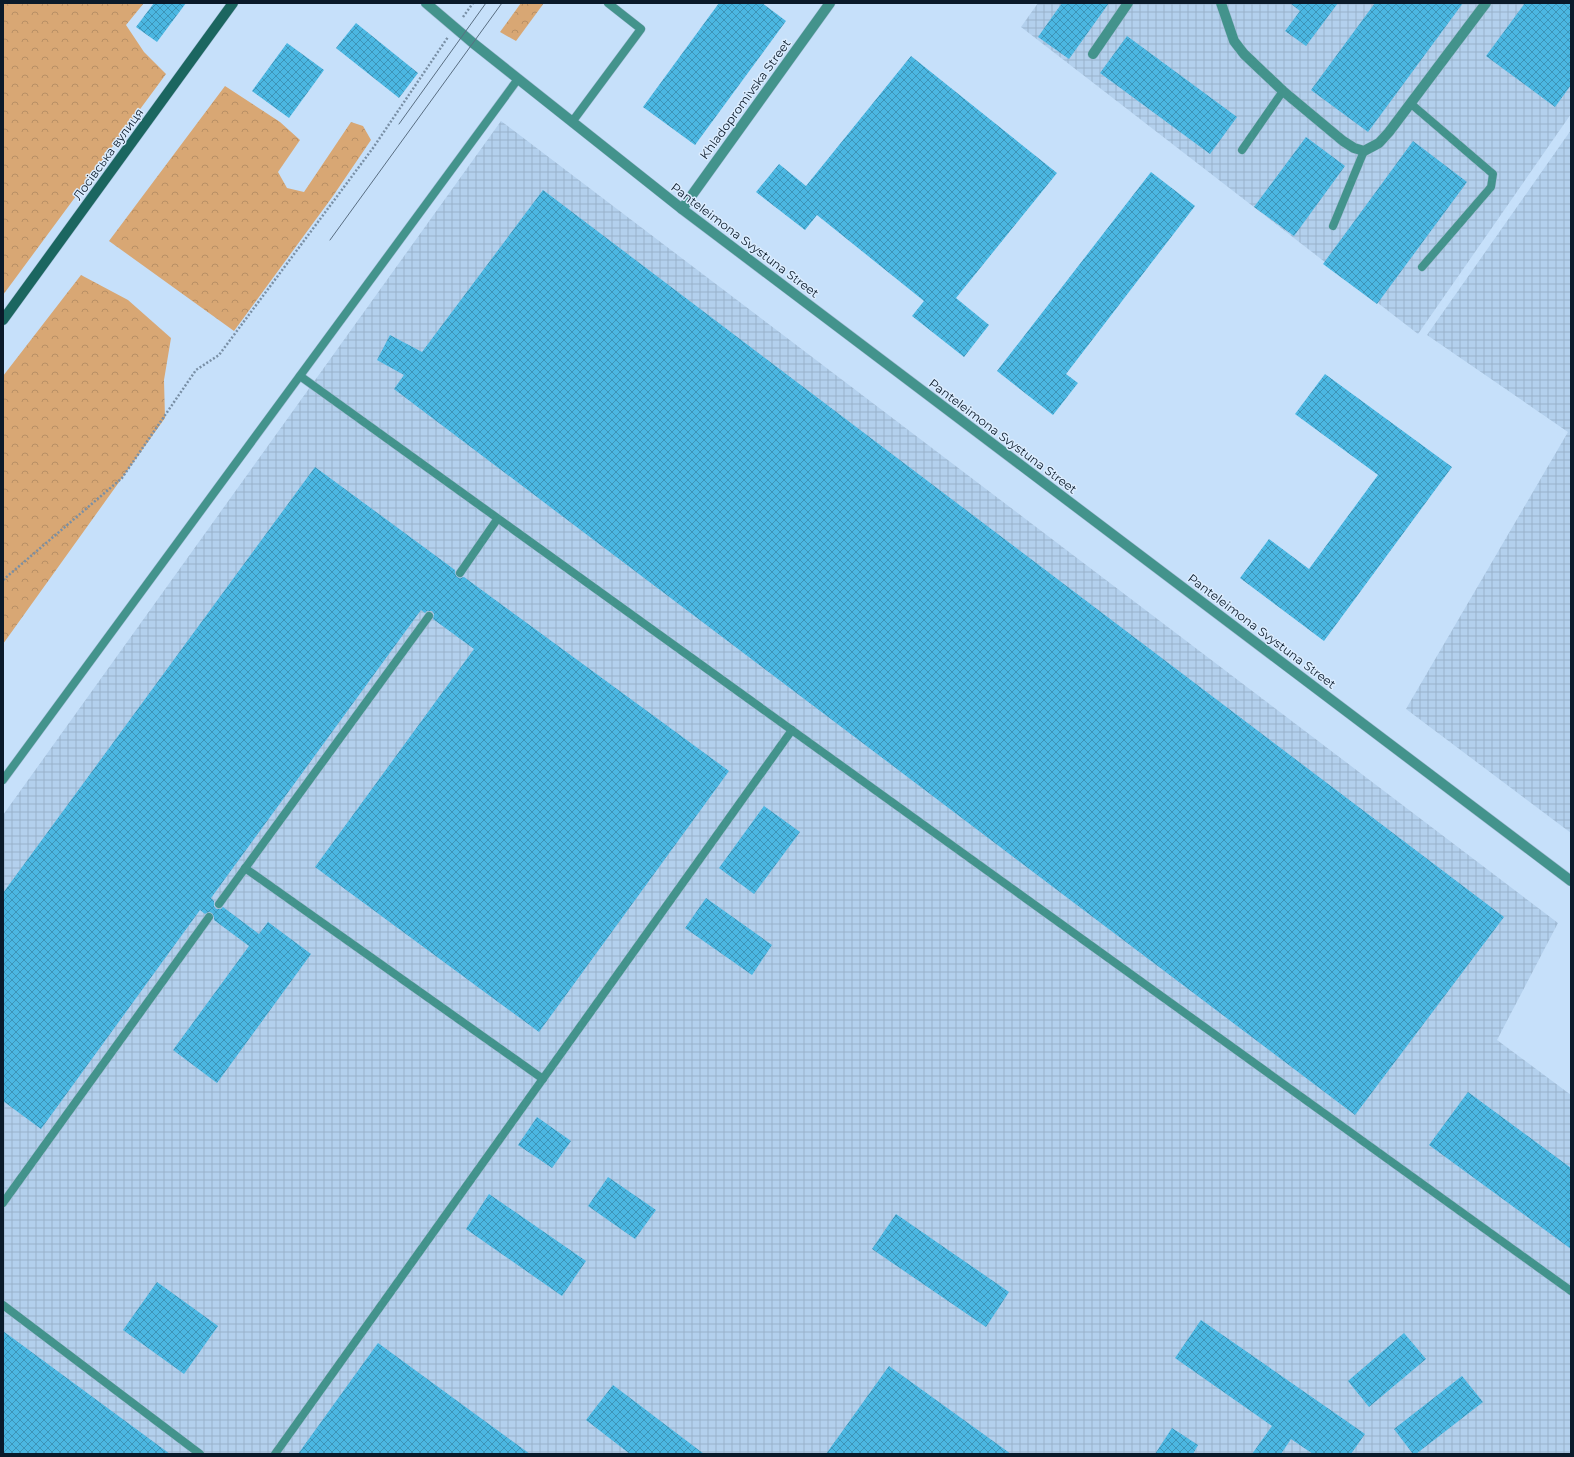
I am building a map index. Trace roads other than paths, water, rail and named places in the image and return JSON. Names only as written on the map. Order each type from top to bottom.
[{"type":"main road","name":"Лосівська вулиця","points":[[3,320],[233,3]]},
{"type":"street","name":"Panteleimona Svystuna Street","points":[[426,3],[518,79],[682,209],[1571,881]]},
{"type":"street","name":"Khladopromivska Street","points":[[682,209],[830,3]]},
{"type":"street","points":[[1093,54],[1128,3]]},
{"type":"street","points":[[1222,3],[1234,41],[1248,59],[1283,91],[1343,141],[1354,148],[1364,151],[1379,143],[1486,3]]},
{"type":"lane","points":[[572,122],[641,29],[608,3]]},
{"type":"lane","points":[[3,780],[518,79]]},
{"type":"lane","points":[[1242,150],[1283,91]]},
{"type":"lane","points":[[1410,103],[1493,174],[1491,187],[1422,267]]},
{"type":"lane","points":[[1333,226],[1364,151]]},
{"type":"lane","points":[[300,376],[1571,1291]]},
{"type":"lane","points":[[460,573],[496,521]]},
{"type":"lane","points":[[219,904],[429,616]]},
{"type":"lane","points":[[275,1454],[792,730]]},
{"type":"lane","points":[[244,868],[543,1079]]},
{"type":"lane","points":[[3,1203],[210,917]]},
{"type":"lane","points":[[3,1305],[200,1454]]},
{"type":"tram line","points":[[399,124],[486,3]]},
{"type":"tram line","points":[[330,240],[502,3]]}]
